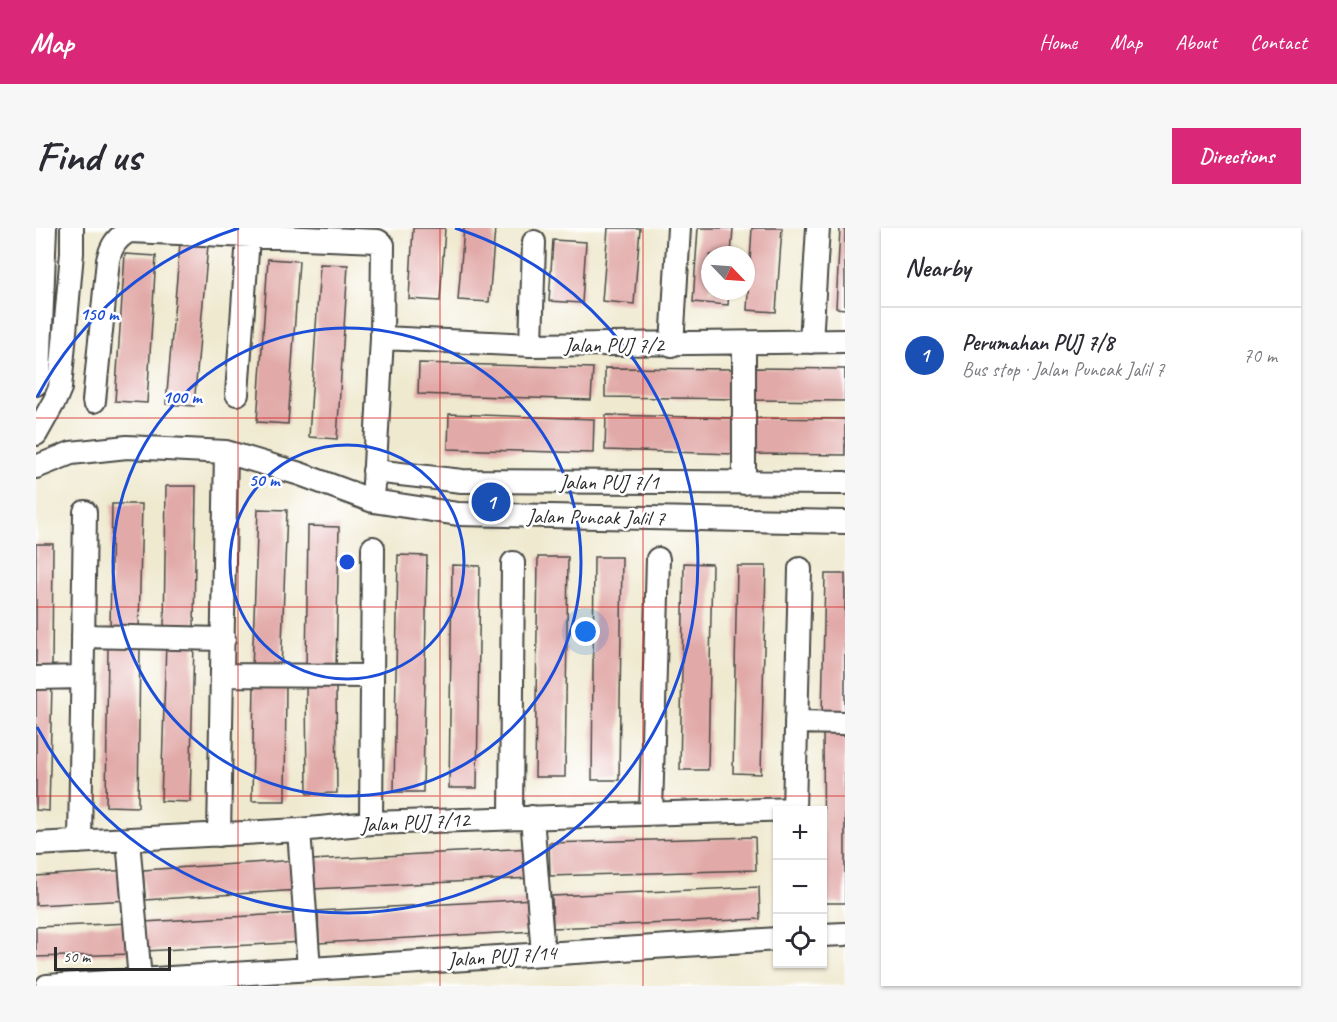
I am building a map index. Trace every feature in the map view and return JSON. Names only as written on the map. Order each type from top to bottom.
[{"type":"street","points":[[36,384],[39,376],[38,326],[45,228]]},
{"type":"street","points":[[36,434],[56,400],[60,388],[72,253],[72,228]]},
{"type":"street","points":[[672,345],[679,228]]},
{"type":"street","points":[[811,342],[818,228]]},
{"type":"street","points":[[94,401],[108,260],[115,241],[129,231],[378,241],[383,245],[382,338],[373,501]]},
{"type":"street","points":[[237,393],[248,237]]},
{"type":"street","points":[[531,345],[534,242]]},
{"type":"street","name":"Jalan PUJ 7/2","points":[[382,338],[531,345],[845,341]]},
{"type":"street","points":[[744,343],[744,483]]},
{"type":"street","name":"Jalan Puncak Jalil 7","points":[[36,467],[71,453],[127,447],[226,452],[300,474],[373,501],[458,514],[845,522]]},
{"type":"street","points":[[219,835],[226,452]]},
{"type":"street","name":"Jalan PUJ 7/1","points":[[374,471],[462,481],[845,483]]},
{"type":"street","points":[[80,842],[85,512]]},
{"type":"street","points":[[371,823],[373,548]]},
{"type":"street","points":[[651,812],[658,559]]},
{"type":"street","points":[[513,563],[522,818],[543,954]]},
{"type":"street","points":[[794,806],[800,569]]},
{"type":"street","points":[[83,636],[224,639]]},
{"type":"street","points":[[223,675],[372,676]]},
{"type":"street","points":[[36,678],[82,677]]},
{"type":"street","points":[[796,722],[845,723]]},
{"type":"street","name":"Jalan PUJ 7/12","points":[[36,844],[299,831],[371,823],[651,812],[773,810]]},
{"type":"street","points":[[299,831],[309,969]]},
{"type":"street","points":[[128,840],[140,980]]},
{"type":"street","points":[[827,935],[845,934]]},
{"type":"street","name":"Jalan PUJ 7/14","points":[[47,986],[773,939]]},
{"type":"building","points":[[413,228],[445,228],[440,301],[409,299]]},
{"type":"building","points":[[464,228],[495,229],[489,302],[458,300]]},
{"type":"building","points":[[608,228],[640,228],[634,304],[602,301]]},
{"type":"building","points":[[698,228],[733,228],[732,246],[701,246],[701,300],[728,300],[728,305],[693,302]]},
{"type":"building","points":[[752,228],[782,228],[776,312],[747,310],[748,300],[755,300],[755,246],[751,246]]},
{"type":"building","points":[[840,228],[845,228],[845,309],[836,308]]},
{"type":"building","points":[[553,240],[586,242],[582,303],[549,301]]},
{"type":"building","points":[[180,243],[208,245],[194,406],[166,404]]},
{"type":"building","points":[[125,254],[156,256],[147,403],[115,401]]},
{"type":"building","points":[[268,259],[299,261],[288,424],[257,422]]},
{"type":"building","points":[[320,264],[348,265],[337,439],[309,437]]},
{"type":"building","points":[[419,363],[593,368],[591,400],[418,394]]},
{"type":"building","points":[[605,368],[737,369],[737,399],[605,397]]},
{"type":"building","points":[[748,368],[845,369],[845,401],[748,400]]},
{"type":"building","points":[[449,414],[594,419],[593,453],[448,449]]},
{"type":"building","points":[[606,415],[736,418],[735,454],[605,450]]},
{"type":"building","points":[[748,418],[845,419],[845,455],[747,454]]},
{"type":"building","points":[[166,486],[196,486],[194,631],[164,631]]},
{"type":"building","points":[[112,504],[142,504],[139,630],[110,630]]},
{"type":"building","points":[[258,509],[287,510],[281,671],[252,670]]},
{"type":"building","points":[[308,526],[339,527],[336,670],[306,670]]},
{"type":"building","points":[[36,544],[53,544],[52,669],[36,669]]},
{"type":"building","points":[[398,555],[427,556],[423,792],[394,792]]},
{"type":"building","points":[[538,557],[568,557],[565,777],[535,777]]},
{"type":"building","points":[[594,557],[622,557],[619,780],[592,780]]},
{"type":"building","points":[[684,563],[712,564],[708,770],[680,770]]},
{"type":"building","points":[[452,565],[480,566],[477,788],[449,788]]},
{"type":"building","points":[[737,566],[766,566],[761,774],[733,773]]},
{"type":"building","points":[[825,574],[845,574],[845,717],[822,716]]},
{"type":"building","points":[[166,642],[194,643],[190,802],[161,801]]},
{"type":"building","points":[[108,646],[140,646],[138,807],[106,806]]},
{"type":"building","points":[[254,682],[286,682],[285,801],[252,801]]},
{"type":"building","points":[[36,683],[52,683],[49,811],[36,810]]},
{"type":"building","points":[[336,683],[337,793],[307,794],[306,684]]},
{"type":"building","points":[[845,726],[845,903],[827,903],[827,806],[823,806],[823,727]]},
{"type":"building","points":[[755,837],[756,870],[550,876],[549,843]]},
{"type":"building","points":[[531,848],[532,878],[313,889],[312,860]]},
{"type":"building","points":[[297,860],[299,890],[145,900],[143,870]]},
{"type":"building","points":[[129,870],[130,900],[36,905],[36,876]]},
{"type":"building","points":[[759,887],[760,919],[553,928],[552,896]]},
{"type":"building","points":[[534,899],[536,931],[319,943],[318,911]]},
{"type":"building","points":[[301,913],[302,942],[146,951],[144,922]]},
{"type":"building","points":[[131,923],[132,954],[36,957],[36,927]]},
{"type":"place","name":"Perumahan PUJ 7/8","points":[[491,502]]}]
